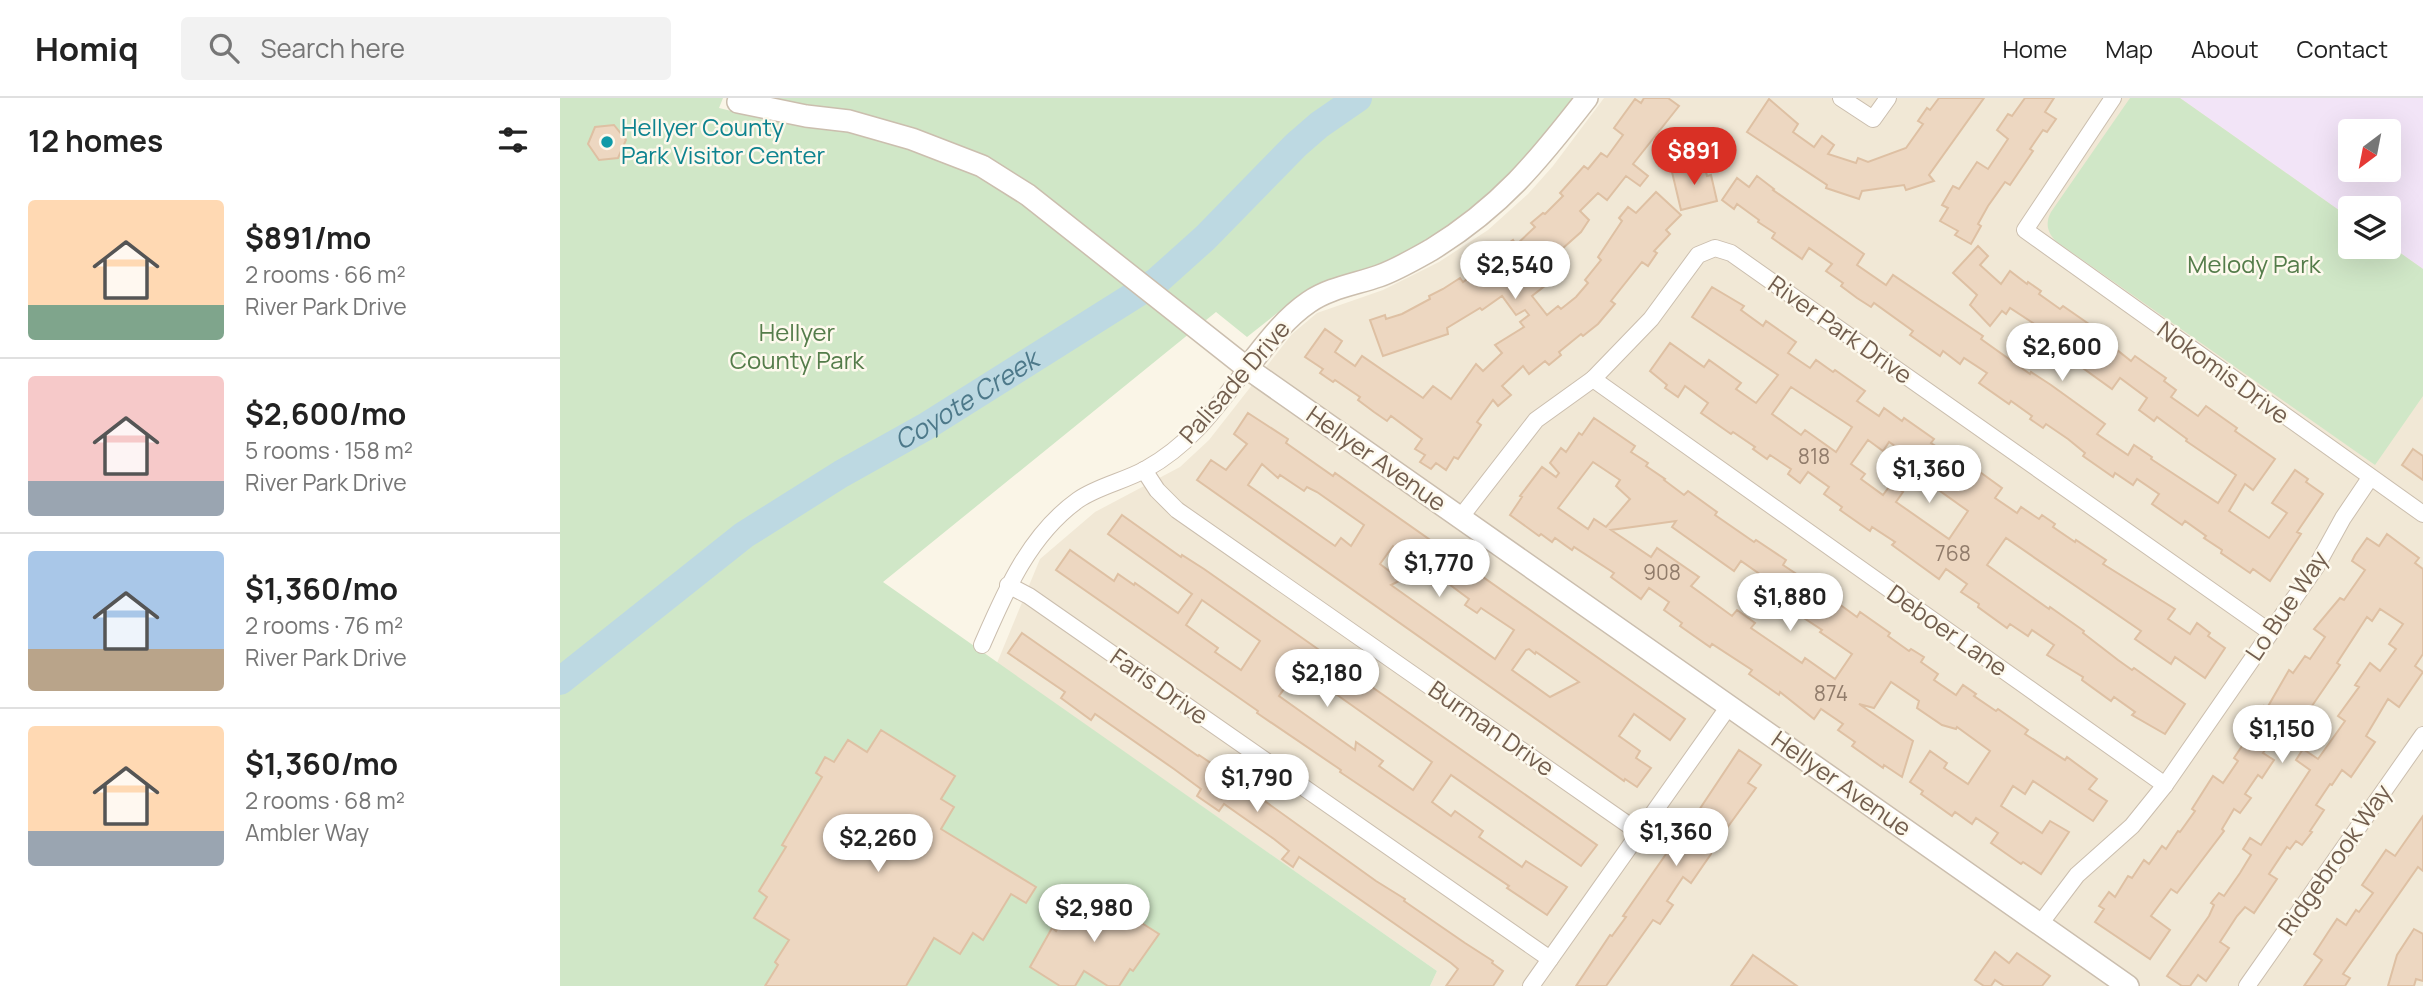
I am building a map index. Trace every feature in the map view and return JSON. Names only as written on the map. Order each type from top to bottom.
[{"type":"street","name":"Hellyer Avenue","points":[[740,98],[738,102],[806,116],[849,121],[900,135],[982,166],[1028,195],[1247,368],[2040,924],[2115,982]]},
{"type":"street","points":[[793,98],[806,116]]},
{"type":"street","name":"Palisade Drive","points":[[982,645],[1008,585],[1040,536],[1079,499],[1144,470],[1170,454],[1199,430],[1282,325],[1310,301],[1382,275],[1430,251],[1477,219],[1525,174],[1587,98]]},
{"type":"street","points":[[1841,98],[1873,120],[1888,98]]},
{"type":"street","name":"Nokomis Drive","points":[[2113,98],[2025,230],[2423,514]]},
{"type":"street","name":"River Park Drive","points":[[1460,518],[1536,421],[1593,379],[1651,319],[1698,255],[1715,247],[1731,253],[2270,632]]},
{"type":"street","name":"Deboer Lane","points":[[1593,379],[2165,785]]},
{"type":"street","name":"Burman Drive","points":[[1144,470],[1157,490],[1177,510],[1640,833]]},
{"type":"street","name":"Lo Bue Way","points":[[2040,924],[2077,875],[2132,826],[2165,785],[2316,567],[2343,518],[2370,478]]},
{"type":"street","name":"Faris Drive","points":[[1008,585],[1029,596],[1550,959]]},
{"type":"street","points":[[1531,986],[1729,706]]},
{"type":"street","name":"Ridgebrook Way","points":[[2247,986],[2423,735]]},
{"type":"shaded area","points":[[1604,98],[2423,98],[2423,986],[1430,986],[1437,971],[997,663],[1040,559],[1095,512],[1180,467],[1209,440],[1292,334],[1317,313],[1383,290],[1439,262],[1488,230],[1528,194],[1553,166]]},
{"type":"shaded area","points":[[2180,98],[2423,98],[2423,269],[2401,253],[2401,196],[2338,196],[2338,210]]},
{"type":"green space","name":"Hellyer County Park","points":[[560,98],[723,98],[719,108],[748,115],[757,98],[1575,98],[1535,150],[1471,212],[1423,243],[1383,263],[1305,291],[1247,337],[1216,312],[883,582],[1437,971],[1430,986],[560,986]]},
{"type":"green space","name":"Melody Park","points":[[2130,98],[2180,98],[2338,210],[2338,259],[2401,259],[2401,253],[2423,269],[2423,396],[2375,465],[2057,242],[2049,231],[2048,220]]},
{"type":"building","points":[[1644,98],[1668,98],[1679,106],[1633,164],[1648,176],[1640,186],[1626,176],[1607,200],[1598,193],[1580,211],[1589,220],[1581,232],[1544,265],[1555,278],[1532,296],[1547,315],[1558,306],[1561,309],[1576,297],[1588,283],[1585,280],[1601,260],[1598,257],[1628,207],[1636,213],[1656,192],[1681,215],[1666,230],[1670,234],[1654,251],[1657,253],[1648,266],[1642,262],[1611,301],[1615,304],[1598,324],[1559,352],[1561,355],[1549,365],[1545,361],[1529,374],[1523,366],[1502,386],[1511,395],[1498,406],[1493,400],[1477,422],[1481,425],[1458,459],[1454,457],[1446,470],[1436,463],[1431,469],[1420,462],[1425,455],[1415,449],[1422,439],[1391,416],[1387,421],[1374,412],[1358,400],[1360,397],[1320,373],[1323,369],[1305,357],[1325,329],[1342,341],[1335,352],[1355,366],[1362,356],[1423,398],[1433,386],[1451,399],[1476,364],[1483,371],[1502,353],[1495,345],[1524,327],[1520,322],[1529,315],[1525,310],[1516,315],[1502,296],[1447,328],[1448,334],[1383,356],[1370,320],[1385,315],[1386,319],[1402,314],[1460,278],[1463,282],[1480,270],[1485,276],[1507,261],[1499,250],[1513,240],[1516,245],[1535,227],[1531,223],[1545,214],[1563,196],[1560,193],[1584,166],[1588,169],[1601,153],[1607,157],[1623,135],[1614,128],[1635,99],[1641,103]]},
{"type":"building","points":[[1939,98],[1984,98],[1929,175],[1934,181],[1906,190],[1904,185],[1862,191],[1859,199],[1826,188],[1827,185],[1747,132],[1769,99],[1798,124],[1793,132],[1814,147],[1822,136],[1834,145],[1828,154],[1856,163],[1858,158],[1868,162],[1906,148],[1923,124],[1918,121],[1927,108],[1930,110]]},
{"type":"building","points":[[2025,98],[2054,98],[2045,112],[2056,119],[2047,132],[2043,130],[2030,149],[2033,151],[2010,185],[2005,182],[1988,206],[1971,244],[1955,235],[1958,231],[1940,221],[1948,208],[1942,205],[1953,186],[1959,189],[1977,162],[1988,169],[2008,139],[1997,130],[2008,114],[2012,116]]},
{"type":"building","name":"Hellyer County Park Visitor Center","points":[[614,125],[626,140],[618,158],[599,160],[588,144],[595,127]]},
{"type":"building","points":[[1704,164],[1707,176],[1711,175],[1717,201],[1681,210],[1672,172]]},
{"type":"building","points":[[1757,176],[1864,254],[1857,265],[1886,285],[1893,275],[1983,336],[1981,339],[2030,374],[2031,372],[2051,385],[2105,424],[2097,434],[2128,455],[2134,445],[2218,503],[2236,475],[2186,441],[2187,439],[2157,417],[2154,421],[2139,410],[2147,398],[2120,378],[2112,389],[2073,361],[2080,350],[2050,330],[2042,341],[2027,331],[2033,323],[2010,308],[2006,314],[2002,311],[1990,326],[1970,305],[1977,295],[1953,273],[1978,246],[1988,256],[1980,265],[2001,284],[2010,271],[2041,291],[2039,294],[2060,309],[2063,306],[2099,331],[2097,334],[2131,361],[2135,356],[2166,378],[2164,381],[2176,390],[2171,397],[2198,416],[2206,406],[2237,428],[2235,431],[2275,459],[2253,490],[2245,484],[2229,511],[2269,538],[2287,513],[2272,503],[2295,470],[2308,479],[2306,482],[2323,494],[2297,532],[2301,534],[2270,581],[2253,569],[2250,573],[2221,553],[2222,550],[2185,521],[2182,525],[2152,504],[2159,494],[2137,479],[2133,485],[2115,473],[2113,477],[2083,456],[2085,453],[2068,439],[2046,424],[2043,428],[2011,401],[2009,404],[1979,383],[1987,373],[1964,358],[1960,364],[1943,351],[1940,356],[1910,335],[1913,331],[1874,303],[1871,307],[1857,298],[1841,286],[1843,283],[1826,271],[1832,264],[1809,248],[1802,259],[1772,238],[1775,233],[1758,222],[1759,220],[1737,204],[1734,209],[1722,200],[1737,178],[1749,187]]},
{"type":"building","points":[[1712,287],[1744,306],[1741,310],[1763,326],[1766,321],[1796,342],[1788,353],[1810,368],[1816,360],[1833,372],[1835,370],[1865,391],[1857,401],[1879,416],[1884,408],[1902,421],[1904,418],[1934,439],[1931,443],[1971,469],[1973,467],[2002,488],[1995,498],[2017,513],[2021,507],[2039,519],[2042,515],[2055,524],[2053,527],[2106,560],[2103,564],[2175,609],[2168,619],[2190,634],[2197,623],[2210,633],[2208,636],[2225,648],[2205,678],[2175,657],[2171,664],[2135,639],[2141,631],[2006,538],[1987,565],[2084,631],[2083,633],[2132,670],[2134,668],[2185,704],[2165,734],[2132,715],[2135,712],[2114,697],[2111,701],[2082,680],[2083,677],[2047,655],[2054,645],[2032,630],[2028,636],[2010,624],[2007,628],[1978,607],[1979,604],[1961,592],[1967,584],[1946,569],[1939,579],[1892,545],[1895,542],[1872,527],[1870,531],[1840,510],[1842,507],[1824,494],[1829,487],[1808,472],[1800,483],[1788,474],[1791,469],[1770,455],[1767,459],[1753,449],[1755,447],[1701,413],[1708,403],[1685,386],[1678,397],[1665,388],[1667,385],[1650,371],[1670,343],[1704,367],[1709,360],[1741,383],[1736,389],[1756,403],[1778,375],[1692,317]],"holes":[[[1791,387],[1852,427],[1836,452],[1805,430],[1801,435],[1772,414]],[[1868,440],[1883,451],[1889,442],[1917,461],[1906,477],[1926,491],[1930,484],[1968,511],[1949,539],[1896,502],[1903,492],[1891,484],[1883,495],[1861,479],[1865,474],[1851,464]]]},
{"type":"building","points":[[1248,413],[1288,439],[1286,443],[1333,476],[1335,473],[1685,719],[1670,740],[1634,714],[1619,736],[1640,751],[1636,758],[1651,768],[1637,787],[1625,779],[1624,781],[1197,480],[1211,460],[1226,470],[1247,444],[1234,434]],"holes":[[[1262,464],[1278,478],[1280,475],[1304,491],[1307,487],[1317,492],[1364,525],[1351,546],[1341,538],[1335,546],[1248,485]],[[1393,546],[1420,564],[1408,570],[1432,585],[1438,576],[1469,599],[1465,605],[1477,613],[1481,608],[1514,630],[1495,659],[1391,585],[1401,580],[1380,564]],[[1529,649],[1535,654],[1536,652],[1579,682],[1550,697],[1512,670]]]},
{"type":"building","points":[[1594,418],[1635,446],[1631,452],[1648,463],[1646,466],[1684,495],[1688,491],[1717,512],[1715,515],[1786,560],[1783,565],[1801,577],[1796,583],[1818,598],[1825,588],[1838,597],[1835,601],[1857,617],[1860,612],[1890,633],[1888,636],[1909,651],[1911,649],[1924,657],[1921,662],[1938,674],[1934,680],[1956,695],[1963,685],[1976,694],[1974,696],[2028,730],[2025,734],[2065,760],[2067,757],[2097,779],[2089,789],[2107,801],[2093,821],[2033,781],[2025,794],[2013,786],[2001,806],[2042,833],[2050,821],[2069,832],[2041,874],[2023,862],[2021,864],[1991,843],[1998,833],[1976,818],[1972,824],[1955,812],[1952,816],[1921,794],[1923,791],[1910,782],[1930,751],[1947,763],[1944,768],[1968,784],[1990,751],[1957,727],[1956,729],[1942,725],[1917,708],[1919,701],[1891,682],[1874,708],[1859,704],[1913,741],[1902,777],[1884,765],[1883,768],[1852,746],[1855,742],[1838,730],[1843,724],[1821,709],[1814,719],[1780,692],[1779,695],[1749,674],[1752,670],[1712,644],[1710,647],[1680,626],[1682,623],[1664,610],[1669,602],[1649,588],[1641,599],[1611,577],[1614,573],[1574,547],[1572,550],[1555,538],[1552,542],[1541,534],[1539,536],[1510,515],[1522,497],[1520,496],[1542,467],[1556,477],[1559,473],[1550,463],[1561,448],[1566,452],[1579,433],[1582,435]],"holes":[[[1593,462],[1620,480],[1616,486],[1630,499],[1606,527],[1594,519],[1588,529],[1558,508]],[[1676,521],[1672,527],[1734,571],[1741,561],[1771,582],[1764,592],[1822,630],[1820,632],[1852,654],[1835,679],[1805,658],[1802,663],[1751,628],[1755,623],[1737,610],[1732,616],[1691,586],[1699,577],[1657,548],[1651,557],[1611,530]]]},
{"type":"building","points":[[2413,449],[2423,456],[2423,480],[2402,465]]},
{"type":"building","points":[[1122,515],[1181,557],[1182,555],[1204,569],[1597,845],[1581,866],[1451,775],[1432,802],[1451,816],[1455,811],[1483,831],[1479,837],[1522,867],[1526,861],[1567,887],[1547,915],[1056,570],[1070,550],[1114,581],[1118,574],[1178,613],[1192,594],[1108,534]],"holes":[[[1202,600],[1260,641],[1241,670],[1215,652],[1218,648],[1186,625]],[[1299,668],[1432,762],[1413,790],[1379,766],[1383,761],[1356,742],[1355,750],[1279,696]]]},
{"type":"building","points":[[2387,534],[2419,558],[2415,563],[2423,569],[2423,654],[2415,666],[2423,672],[2399,707],[2388,699],[2366,736],[2375,742],[2351,777],[2342,770],[2332,785],[2330,784],[2316,805],[2324,810],[2310,831],[2312,832],[2302,845],[2296,841],[2290,849],[2287,847],[2269,874],[2277,879],[2254,913],[2245,907],[2237,916],[2220,942],[2229,948],[2206,981],[2198,975],[2190,986],[2182,986],[2167,976],[2209,916],[2214,905],[2211,903],[2219,893],[2224,896],[2251,855],[2243,849],[2250,838],[2261,845],[2310,770],[2296,760],[2303,749],[2318,759],[2345,721],[2338,716],[2359,687],[2355,685],[2370,663],[2380,671],[2396,649],[2389,644],[2403,624],[2380,609],[2372,621],[2367,617],[2337,663],[2340,665],[2290,738],[2279,731],[2277,733],[2263,753],[2274,760],[2262,778],[2258,775],[2245,794],[2251,798],[2240,813],[2234,809],[2222,829],[2224,831],[2177,893],[2171,889],[2151,916],[2170,930],[2150,959],[2095,922],[2104,909],[2099,906],[2109,892],[2115,897],[2128,876],[2132,878],[2144,860],[2149,864],[2162,846],[2166,849],[2195,811],[2192,809],[2213,776],[2223,783],[2238,761],[2234,758],[2246,740],[2242,737],[2264,706],[2267,708],[2289,670],[2293,673],[2305,656],[2310,659],[2325,637],[2314,629],[2340,598],[2344,600],[2365,570],[2352,561],[2355,555],[2367,538],[2379,546]]},
{"type":"building","points":[[1022,633],[1493,961],[1492,963],[1503,971],[1493,986],[1446,986],[1458,969],[1451,963],[1299,857],[1293,867],[1282,859],[1289,851],[1274,839],[1224,804],[1219,811],[1197,796],[1201,789],[1174,769],[1095,714],[1091,720],[1061,698],[1065,692],[1008,653]]},
{"type":"building","points":[[881,730],[955,776],[941,799],[954,807],[941,829],[1036,887],[1026,903],[1011,894],[983,940],[973,933],[960,954],[934,938],[906,986],[765,986],[778,965],[775,962],[789,940],[754,918],[767,897],[759,891],[786,847],[782,845],[822,777],[816,773],[825,757],[834,762],[848,740],[867,752]]},
{"type":"building","points":[[1739,750],[1761,765],[1748,783],[1756,788],[1711,850],[1691,883],[1683,877],[1667,901],[1673,905],[1660,924],[1653,920],[1606,986],[1576,986],[1610,935],[1612,936],[1626,917],[1623,916],[1673,844],[1675,846]]},
{"type":"building","points":[[2423,816],[2423,871],[2418,867],[2343,974],[2350,978],[2345,986],[2304,986],[2322,960],[2314,954],[2337,919],[2346,925],[2356,910],[2359,912],[2373,893],[2362,885],[2386,850],[2395,856]]},
{"type":"building","points":[[1085,887],[1159,934],[1119,986],[1108,986],[1084,971],[1075,986],[1060,986],[1030,967],[1052,928],[1056,931]]},
{"type":"building","points":[[2414,929],[2423,934],[2423,981],[2416,979],[2414,986],[2388,986],[2397,955]]},
{"type":"building","points":[[1995,952],[2009,963],[2017,953],[2050,976],[2042,986],[2004,986],[1995,980],[1991,986],[1984,986],[1975,980]]},
{"type":"building","points":[[1753,955],[1797,986],[1731,986]]},
{"type":"waterway","name":"Coyote Creek","points":[[560,681],[744,535],[841,474],[925,427],[1157,281],[1205,238],[1296,145],[1358,98]]},
{"type":"place","name":"Hellyer County Park Visitor Center","points":[[607,142]]}]
